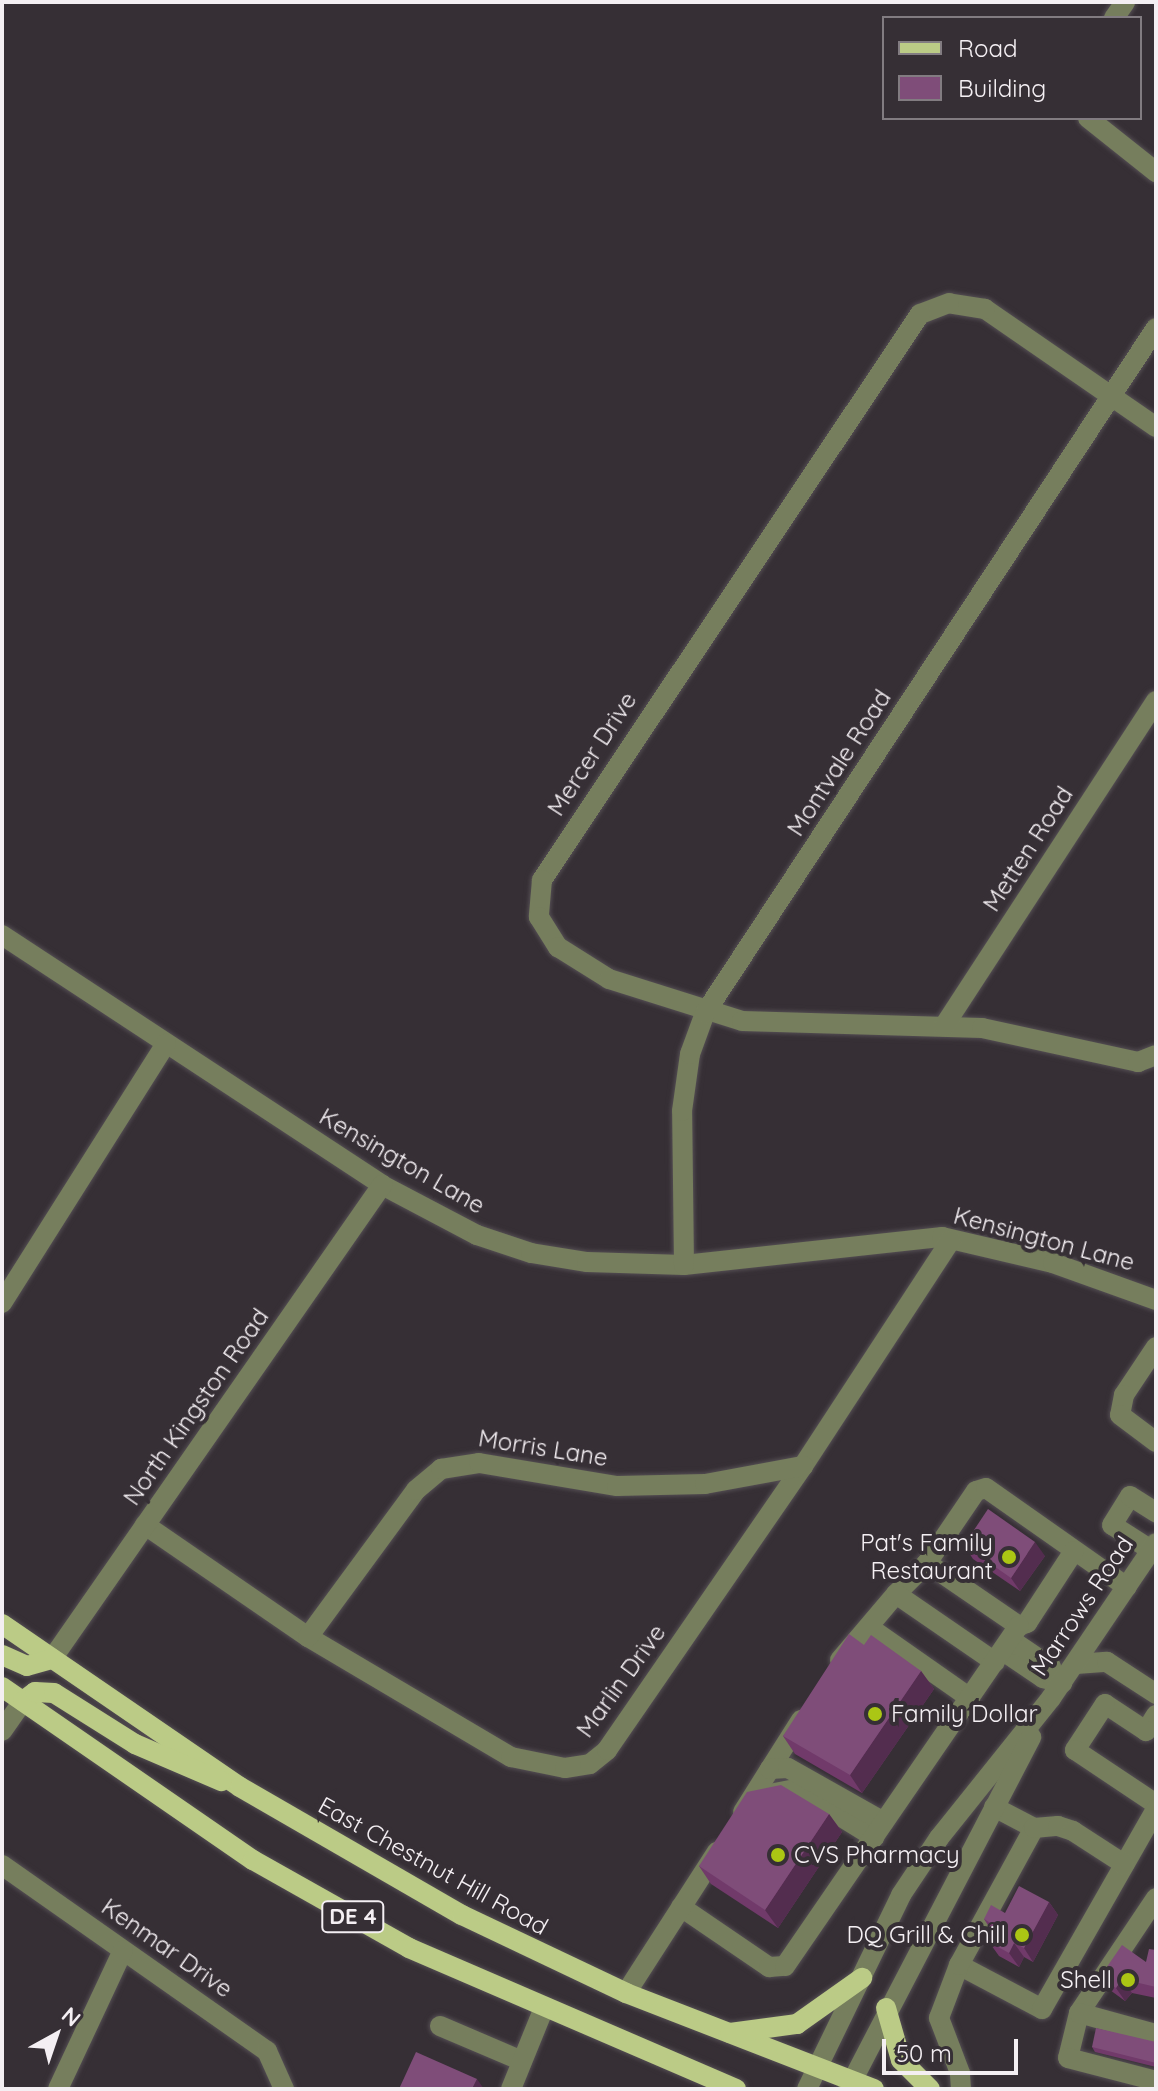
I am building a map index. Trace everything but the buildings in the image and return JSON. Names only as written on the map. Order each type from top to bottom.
[{"type":"main road","name":"East Chestnut Hill Road","points":[[2,1624],[240,1787],[462,1915],[626,1993],[816,2069],[849,2086],[874,2089]]},
{"type":"main road","points":[[2,1655],[27,1666],[52,1659]]},
{"type":"main road","name":"DE 4","points":[[2,1687],[253,1860],[409,1948],[543,2010],[736,2089]]},
{"type":"main road","points":[[23,1701],[35,1692],[54,1693],[188,1771],[240,1787]]},
{"type":"main road","points":[[723,2033],[797,2024],[862,1978]]},
{"type":"main road","points":[[886,2008],[901,2060],[930,2089]]},
{"type":"main road","points":[[638,2049],[701,2089]]},
{"type":"street","points":[[1091,120],[1156,172]]},
{"type":"street","name":"Mercer Drive","points":[[1156,427],[973,303],[933,306],[920,314],[621,756],[542,880],[539,917],[558,947],[609,979],[705,1013],[789,1026],[982,1028],[1138,1062],[1156,1055]]},
{"type":"street","name":"Montvale Road","points":[[684,1265],[682,1111],[690,1054],[705,1013],[1156,328]]},
{"type":"street","name":"Metten Road","points":[[944,1026],[1156,701]]},
{"type":"street","name":"Kensington Lane","points":[[2,935],[382,1185],[477,1235],[531,1253],[587,1262],[684,1265],[827,1246],[951,1240],[1053,1263],[1156,1300]]},
{"type":"street","points":[[2,1303],[166,1044]]},
{"type":"street","name":"North Kingston Road","points":[[52,1659],[382,1185]]},
{"type":"street","name":"Marlin Drive","points":[[145,1525],[308,1637],[511,1757],[565,1768],[590,1764],[607,1750],[803,1466],[951,1240]]},
{"type":"street","points":[[1153,1356],[1124,1395],[1120,1415],[1156,1442]]},
{"type":"street","name":"Morris Lane","points":[[308,1637],[416,1490],[441,1469],[479,1463],[617,1486],[705,1484],[803,1466]]},
{"type":"street","points":[[829,1678],[854,1639],[870,1628],[896,1594],[927,1563],[976,1491],[986,1488],[1127,1587]]},
{"type":"street","points":[[1154,1547],[1112,1525],[1130,1496],[1156,1512]]},
{"type":"street","name":"Marrows Road","points":[[807,2089],[901,1895],[939,1838],[1055,1686],[1076,1664],[1154,1547]]},
{"type":"street","points":[[681,1907],[769,1967],[785,1966],[1019,1626],[1027,1623],[1074,1551]]},
{"type":"street","points":[[927,1563],[1019,1626]]},
{"type":"street","points":[[896,1594],[1009,1655],[1055,1686]]},
{"type":"street","points":[[870,1628],[970,1698]]},
{"type":"street","points":[[1076,1664],[1107,1662],[1156,1694]]},
{"type":"street","name":"Marrows Road","points":[[849,2086],[886,2008],[1055,1686]]},
{"type":"street","points":[[2,1731],[23,1701]]},
{"type":"street","points":[[626,1993],[812,1704]]},
{"type":"street","points":[[1042,2009],[1156,1807],[1075,1750],[1105,1704],[1153,1728]]},
{"type":"street","points":[[770,1769],[788,1768],[809,1776],[879,1830]]},
{"type":"street","points":[[752,1798],[796,1789],[879,1830]]},
{"type":"street","points":[[994,1807],[1034,1828],[1058,1826],[1073,1831],[1124,1864]]},
{"type":"street","points":[[961,2089],[960,2073],[939,2018],[959,1965],[1034,1828]]},
{"type":"street","name":"Kenmar Drive","points":[[2,1865],[267,2051],[284,2089]]},
{"type":"street","points":[[1153,1908],[1077,2020],[1068,2058],[1156,2081]]},
{"type":"street","points":[[58,2089],[123,1950]]},
{"type":"street","points":[[959,1965],[1042,2009],[1077,2020],[1156,2034]]},
{"type":"street","points":[[511,2089],[543,2010]]},
{"type":"street","points":[[440,2026],[522,2061]]},
{"type":"place","name":"Pat's Family Restaurant","points":[[1009,1557]]},
{"type":"place","name":"Family Dollar","points":[[875,1714]]},
{"type":"place","name":"CVS Pharmacy","points":[[778,1855]]},
{"type":"place","name":"DQ Grill & Chill","points":[[1022,1935]]},
{"type":"place","name":"Shell","points":[[1128,1980]]}]
